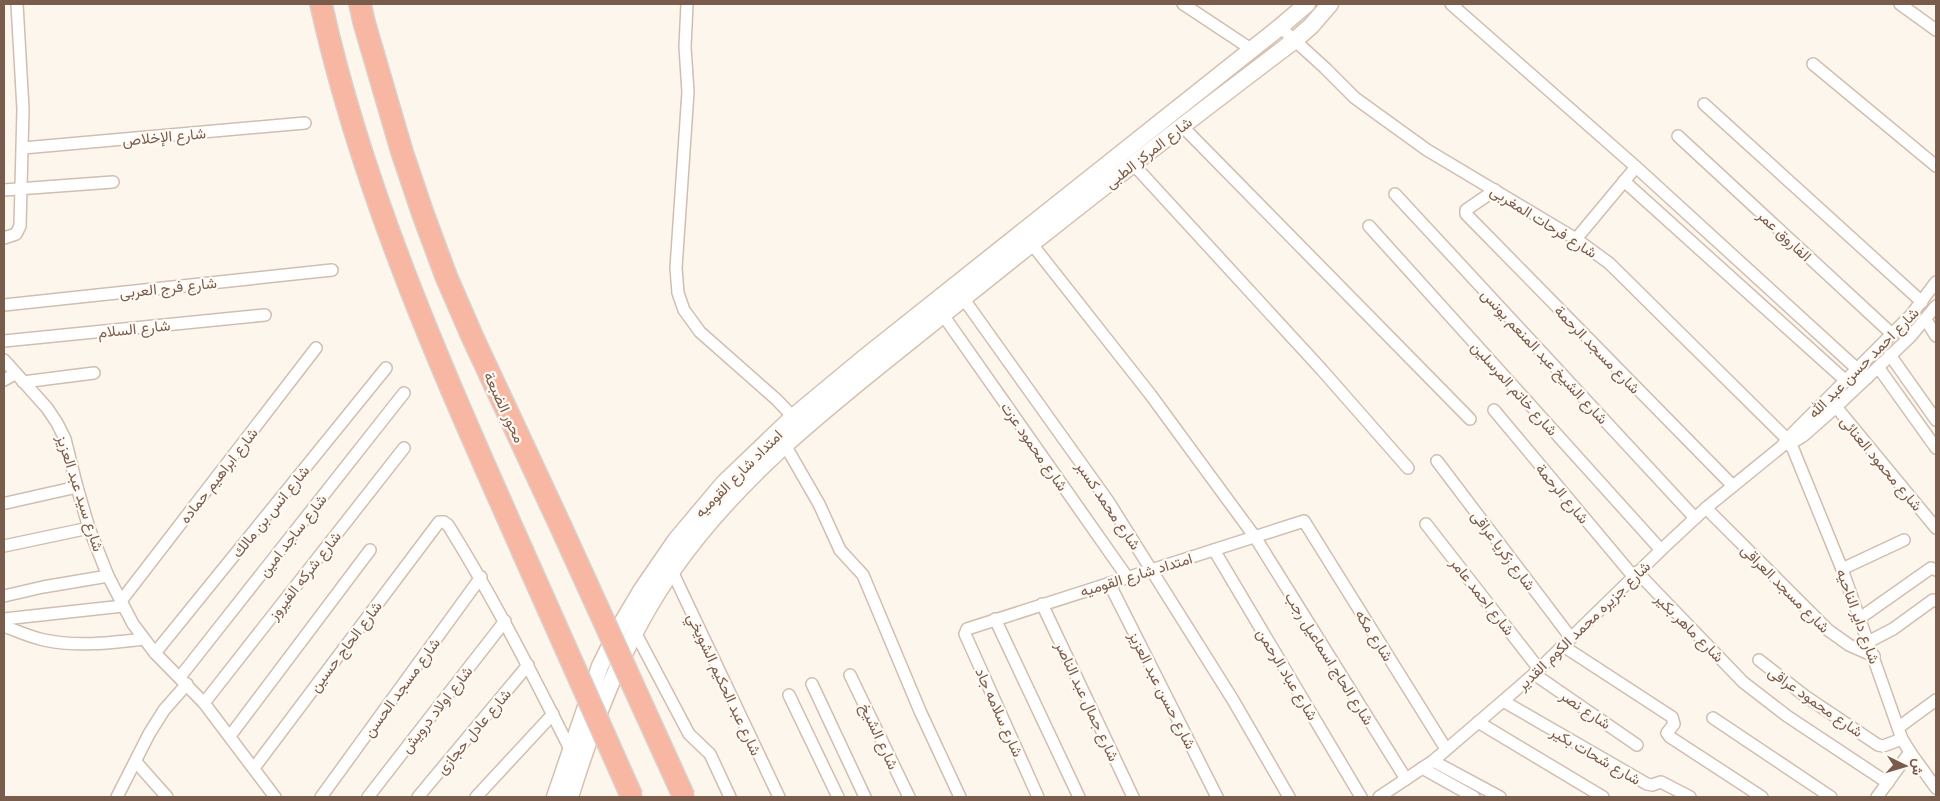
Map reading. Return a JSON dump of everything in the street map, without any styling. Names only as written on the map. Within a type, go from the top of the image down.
[{"type":"highway","points":[[321,4],[364,164],[436,353],[632,797]]},
{"type":"highway","name":"محور الضبعة","points":[[360,4],[402,152],[426,223],[472,336],[684,797]]},
{"type":"street","points":[[4,238],[12,237],[19,230],[22,187],[23,104],[17,4]]},
{"type":"street","points":[[687,4],[685,47],[688,92],[675,279],[678,292],[687,314],[700,332],[777,400],[793,417]]},
{"type":"street","points":[[1184,4],[1251,50]]},
{"type":"street","name":"شارع المركز الطبى","points":[[979,266],[1307,4]]},
{"type":"street","name":"شارع المركز الطبى","points":[[963,298],[1181,125],[1295,40],[1311,26],[1330,4]]},
{"type":"street","points":[[1451,4],[1636,167],[1867,378]]},
{"type":"street","points":[[1900,4],[1936,30]]},
{"type":"street","name":"شارع فرحات المغربى","points":[[1280,27],[1326,68],[1355,98],[1427,150],[1576,239],[1609,262],[1786,443]]},
{"type":"street","points":[[1813,64],[1936,166]]},
{"type":"street","points":[[1704,104],[1922,302]]},
{"type":"street","name":"شارع الإخلاص","points":[[22,148],[305,123]]},
{"type":"street","points":[[1181,125],[1470,419]]},
{"type":"street","name":"الفاروق عمر","points":[[1678,136],[1892,334]]},
{"type":"street","points":[[1133,164],[1322,370],[1408,468]]},
{"type":"street","points":[[1576,239],[1636,167]]},
{"type":"street","points":[[1624,181],[1846,381]]},
{"type":"street","points":[[4,190],[22,187],[112,182]]},
{"type":"street","name":"شارع مسجد الرحمة","points":[[1495,190],[1466,210],[1466,213],[1733,486]]},
{"type":"street","name":"شارع الشيخ عبد المنعم يونس","points":[[1395,194],[1695,518]]},
{"type":"street","name":"شارع خاتم المرسلين","points":[[1369,226],[1661,550]]},
{"type":"street","name":"شارع الحاج اسماعيل رجب","points":[[1031,243],[1150,394],[1254,537],[1406,779]]},
{"type":"street","name":"امتداد شارع القوميه","points":[[555,797],[600,666],[619,628],[641,591],[676,540],[707,501],[793,417],[979,266]]},
{"type":"street","name":"شارع فرج العربى","points":[[4,305],[332,270]]},
{"type":"street","name":"شارع احمد حسن عبد الله","points":[[1832,403],[1846,381],[1922,302],[1936,282]]},
{"type":"street","name":"امتداد شارع القوميه","points":[[570,797],[603,698],[635,632],[672,571],[725,503],[763,464],[785,445],[963,298]]},
{"type":"street","name":"شارع محمد كسبر","points":[[963,298],[1108,500],[1233,700],[1289,797]]},
{"type":"street","name":"شارع احمد حسن عبد الله","points":[[1786,443],[1832,403],[1867,378],[1926,320],[1936,306]]},
{"type":"street","name":"شارع السلام","points":[[4,342],[265,314]]},
{"type":"street","name":"شارع محمود عزت","points":[[942,315],[1127,577]]},
{"type":"street","points":[[1926,320],[1936,336]]},
{"type":"street","name":"شارع ابراهيم حماده","points":[[122,604],[316,348]]},
{"type":"street","points":[[1890,355],[1936,420]]},
{"type":"street","name":"شارع سيد عبد العزيز","points":[[4,360],[47,408],[65,439],[89,528],[108,576],[122,604],[155,653],[204,703],[230,736],[254,768],[269,794]]},
{"type":"street","points":[[1878,367],[1936,448]]},
{"type":"street","name":"شارع انس بن مالك","points":[[155,653],[386,368]]},
{"type":"street","points":[[4,380],[94,373]]},
{"type":"street","name":"شارع ساجد امين","points":[[117,797],[149,734],[183,681],[404,393]]},
{"type":"street","name":"شارع محمود العنائى","points":[[1832,403],[1936,528]]},
{"type":"street","name":"شارع الرحمة","points":[[1494,410],[1635,574]]},
{"type":"street","name":"شارع جزيره محمد الكوم القدير","points":[[1379,797],[1433,761],[1504,702],[1695,518],[1786,443]]},
{"type":"street","name":"شارع داير الناحيه","points":[[1786,443],[1842,569],[1902,739],[1936,788]]},
{"type":"street","points":[[785,445],[819,504],[840,550],[863,574],[920,711],[960,797]]},
{"type":"street","name":"شارع شركه الفيروز","points":[[204,703],[404,448]]},
{"type":"street","name":"شارع زكريا عراقى","points":[[1437,461],[1567,642],[1672,718],[1674,724],[1668,733],[1670,737],[1762,797]]},
{"type":"street","points":[[6,503],[77,487]]},
{"type":"street","name":"شارع مسجد العراقى","points":[[1706,508],[1828,630],[1849,645],[1874,656]]},
{"type":"street","name":"امتداد شارع القوميه","points":[[968,628],[1305,521]]},
{"type":"street","name":"شارع مكه","points":[[1305,521],[1446,749]]},
{"type":"street","name":"شارع الحاج حسين","points":[[254,768],[436,524],[444,522],[448,525],[481,577]]},
{"type":"street","name":"شارع احمد عامر","points":[[1426,524],[1536,672]]},
{"type":"street","points":[[4,546],[89,528]]},
{"type":"street","points":[[1842,569],[1904,540]]},
{"type":"street","points":[[230,736],[370,550]]},
{"type":"street","name":"شارع عباد الرحمن","points":[[1214,550],[1361,797]]},
{"type":"street","points":[[1860,618],[1931,568],[1936,570]]},
{"type":"street","name":"شارع عبد الحكيم الشويخي","points":[[672,571],[779,797]]},
{"type":"street","name":"شارع ماهر بكير","points":[[1635,574],[1743,682],[1787,716],[1888,783]]},
{"type":"street","points":[[4,596],[108,576]]},
{"type":"street","points":[[481,577],[580,767]]},
{"type":"street","name":"شارع مسجد الحسن","points":[[321,797],[481,577]]},
{"type":"street","name":"شارع حسن عبد العزيز","points":[[1109,583],[1217,797]]},
{"type":"street","points":[[1868,642],[1893,629],[1933,600],[1936,601]]},
{"type":"street","points":[[4,619],[122,604]]},
{"type":"street","name":"شارع جمال عبد الناصر","points":[[1042,604],[1133,797]]},
{"type":"street","points":[[995,620],[1079,797]]},
{"type":"street","name":"شارع اولاد درويش","points":[[368,797],[505,621]]},
{"type":"street","points":[[4,626],[43,640],[60,643],[88,644],[144,639]]},
{"type":"street","name":"شارع سلامه جاد","points":[[968,628],[966,634],[1038,797]]},
{"type":"street","points":[[635,632],[689,734],[710,754],[730,797]]},
{"type":"street","name":"شارع محمود عراقى","points":[[1758,660],[1805,696],[1878,745],[1883,746],[1902,739]]},
{"type":"street","name":"شارع عادل حجازى","points":[[418,797],[528,665]]},
{"type":"street","name":"شارع نصر","points":[[1536,672],[1637,745]]},
{"type":"street","name":"شارع الشيخ","points":[[850,674],[909,797]]},
{"type":"street","points":[[812,684],[865,797]]},
{"type":"street","points":[[789,695],[838,797]]},
{"type":"street","points":[[1899,727],[1936,700]]},
{"type":"street","name":"شارع شحات بكير","points":[[1504,702],[1647,784],[1652,785],[1661,782],[1690,797]]},
{"type":"street","points":[[476,797],[553,714]]},
{"type":"street","points":[[1713,718],[1831,797]]},
{"type":"street","points":[[1478,722],[1603,797]]},
{"type":"street","points":[[1877,797],[1910,752]]},
{"type":"street","points":[[1433,761],[1500,797]]},
{"type":"street","points":[[136,762],[167,797]]},
{"type":"street","points":[[1422,768],[1474,797]]}]
